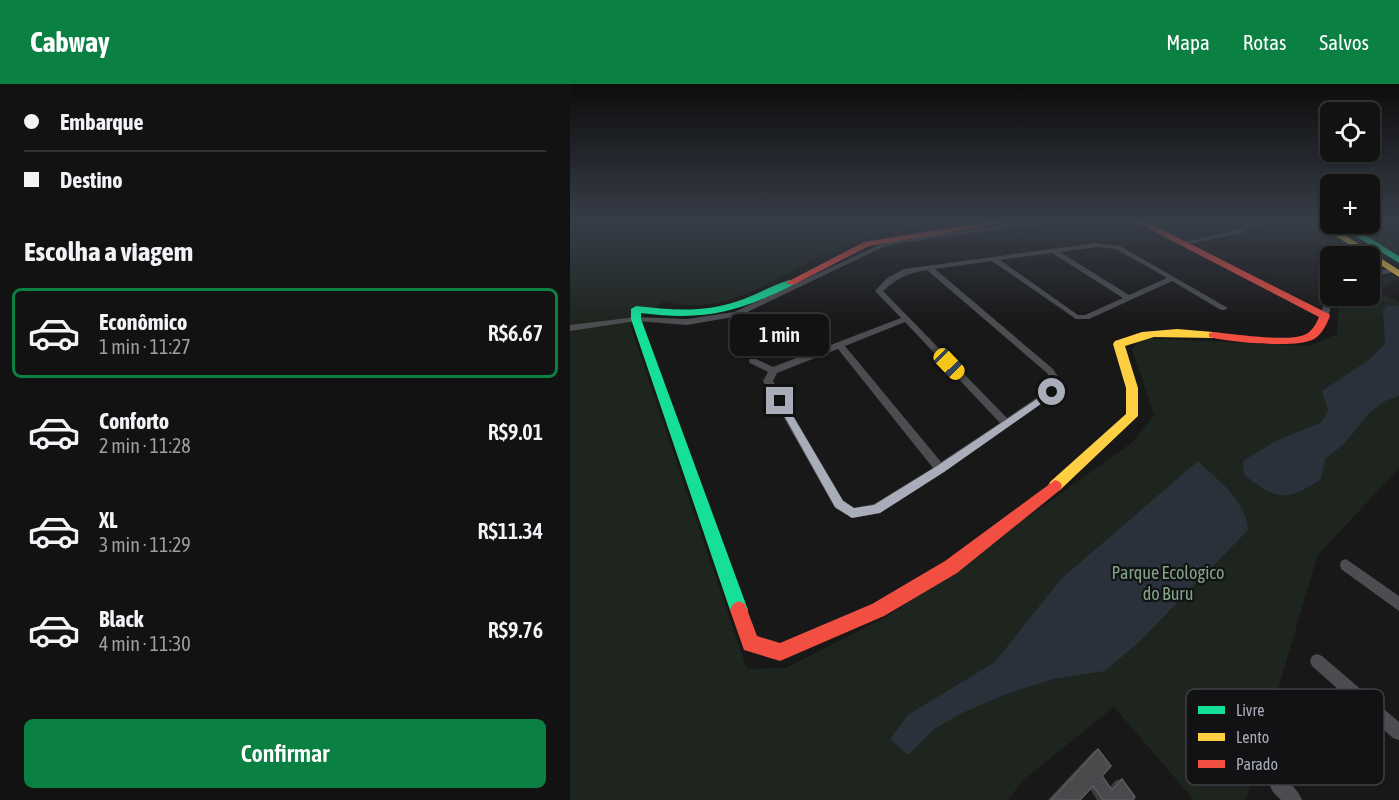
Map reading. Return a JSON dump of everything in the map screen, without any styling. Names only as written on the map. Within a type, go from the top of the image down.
[{"type":"street","points":[[845,254],[739,305],[691,314],[636,309],[636,319],[751,643],[780,652],[878,610],[951,567],[1061,481],[1132,416],[1132,388],[1119,344],[1137,334],[1161,332],[1283,340],[1308,338],[1320,327],[1327,306]]},
{"type":"street","points":[[570,328],[636,319],[687,322],[736,314],[864,254]]},
{"type":"street","points":[[1007,424],[879,291],[890,280],[908,271],[1023,254]]},
{"type":"street","points":[[1059,254],[1129,298]]},
{"type":"street","points":[[1131,254],[1224,308]]},
{"type":"street","points":[[1205,254],[1325,316]]},
{"type":"street","points":[[1377,254],[1397,268]]},
{"type":"street","points":[[993,259],[1076,317],[1086,317],[1173,278]]},
{"type":"street","points":[[906,319],[773,371],[768,381],[839,504],[852,513],[876,510],[940,469],[1052,392],[1056,381],[1050,371],[929,268]]},
{"type":"street","points":[[1380,272],[1397,268]]},
{"type":"street","points":[[839,345],[940,469]]},
{"type":"street","points":[[753,361],[773,371]]},
{"type":"street","points":[[1347,565],[1399,604]]},
{"type":"street","points":[[1317,661],[1349,689]]},
{"type":"street","points":[[1384,719],[1399,732]]},
{"type":"street","points":[[1279,786],[1293,800]]},
{"type":"green space","name":"Parque Ecologico do Buru","points":[[570,254],[825,254],[739,297],[715,303],[690,305],[664,301],[630,325],[747,669],[786,668],[888,616],[1133,442],[1154,415],[1132,349],[1141,338],[1310,346],[1337,334],[1338,306],[1380,306],[1380,293],[1399,301],[1399,468],[1317,556],[1278,689],[1186,689],[1186,785],[1250,785],[1246,800],[1194,800],[1114,707],[1022,781],[1008,800],[570,800]]},
{"type":"green space","name":"Parque Ecologico do Buru","points":[[1393,275],[1399,278],[1399,282],[1394,279],[1380,292],[1380,277]]},
{"type":"shaded area","points":[[1388,306],[1399,306],[1399,396],[1385,401],[1369,413],[1345,443],[1325,459],[1321,479],[1309,487],[1290,495],[1274,494],[1244,475],[1243,461],[1276,441],[1322,422],[1328,410],[1322,391],[1369,360],[1385,344],[1383,310]]},
{"type":"shaded area","points":[[1198,461],[1237,500],[1246,519],[1248,530],[1139,642],[1105,671],[1053,679],[1004,695],[960,714],[933,730],[908,755],[890,739],[908,715],[995,662],[1061,579]]},
{"type":"building","points":[[1098,749],[1111,766],[1102,776],[1112,790],[1122,779],[1135,797],[1133,800],[1103,800],[1093,786],[1080,800],[1051,800]]},
{"type":"traffic: fast","points":[[1390,254],[1399,260]]},
{"type":"traffic: fast","points":[[739,610],[636,319],[636,309],[678,314],[705,313],[742,303],[790,283]]},
{"type":"traffic: slow","points":[[1369,254],[1399,274]]},
{"type":"traffic: slow","points":[[1055,486],[1132,416],[1132,388],[1119,344],[1154,334],[1213,335]]},
{"type":"traffic: jam","points":[[790,283],[846,254]]},
{"type":"traffic: jam","points":[[1204,254],[1325,316],[1314,334],[1301,340],[1262,340],[1213,335]]},
{"type":"traffic: jam","points":[[739,610],[751,643],[780,652],[878,610],[951,567],[1055,486]]},
{"type":"route","points":[[780,401],[839,504],[852,513],[876,510],[1052,392]]}]
